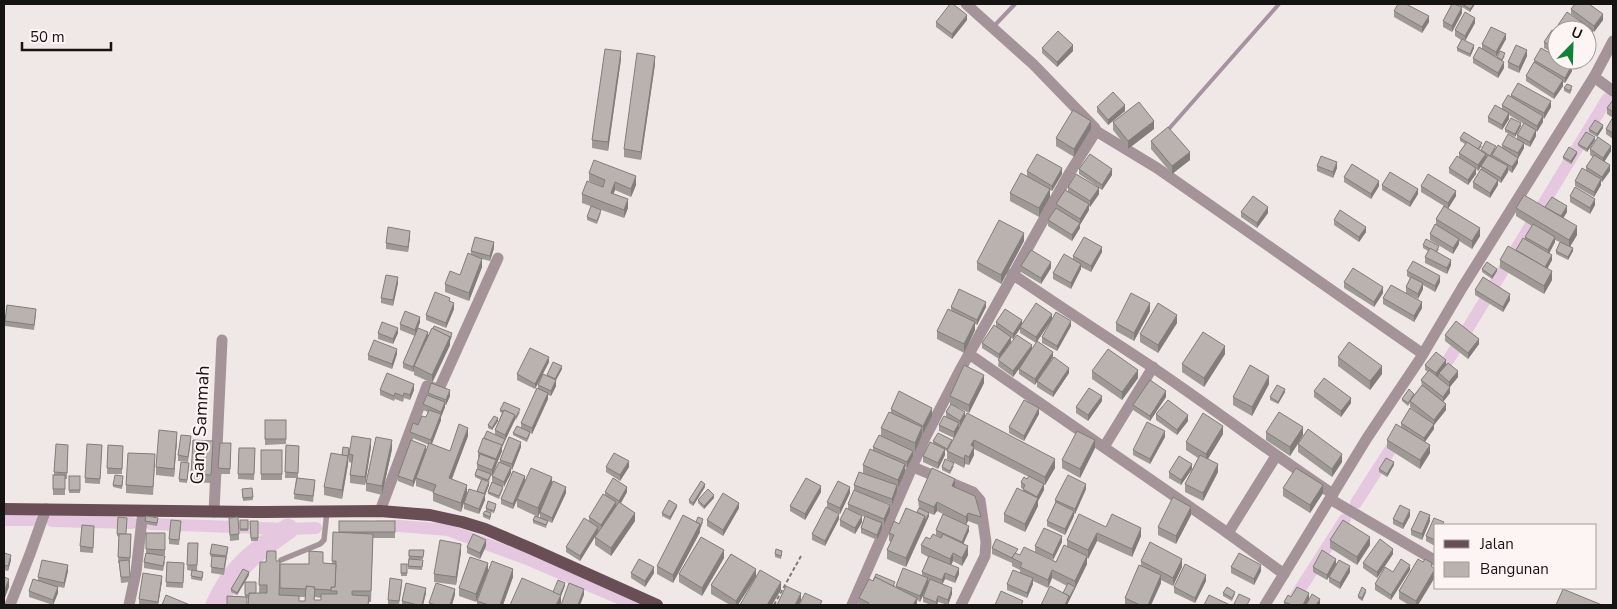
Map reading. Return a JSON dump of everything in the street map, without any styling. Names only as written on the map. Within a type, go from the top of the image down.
[{"type":"main road","points":[[4,509],[214,512],[380,511],[430,515],[485,529],[532,548],[657,605]]},
{"type":"street","points":[[966,4],[1033,64],[1096,131],[1157,168],[1423,354]]},
{"type":"street","points":[[1265,605],[1367,438],[1423,354],[1594,77],[1613,41]]},
{"type":"street","points":[[1594,77],[1613,91]]},
{"type":"street","points":[[852,605],[924,440],[1012,274],[1069,174],[1096,131]]},
{"type":"street","points":[[380,511],[427,386],[439,388],[498,258]]},
{"type":"street","points":[[1012,274],[1153,368],[1331,496],[1434,560]]},
{"type":"street","name":"Gang Sammah","points":[[214,512],[222,340]]},
{"type":"street","points":[[969,354],[1228,533],[1284,574]]},
{"type":"street","points":[[1104,447],[1153,368]]},
{"type":"street","points":[[1228,533],[1276,456]]},
{"type":"street","points":[[913,467],[973,492],[980,500],[986,542],[985,556],[961,605]]},
{"type":"street","points":[[10,605],[46,509]]},
{"type":"street","points":[[128,605],[136,572],[143,511]]},
{"type":"lane","points":[[282,560],[320,544],[324,540],[327,511]]},
{"type":"path","points":[[774,605],[801,556]]},
{"type":"building","points":[[950,4],[953,4],[967,15],[952,34],[936,22]]},
{"type":"building","points":[[1398,4],[1406,4],[1429,16],[1422,27],[1394,11]]},
{"type":"building","points":[[1452,4],[1462,7],[1452,26],[1443,21]]},
{"type":"building","points":[[1462,4],[1474,4],[1470,9]]},
{"type":"building","points":[[1575,4],[1589,4],[1603,14],[1597,22],[1597,20],[1586,20],[1571,9]]},
{"type":"building","points":[[1465,12],[1475,18],[1465,36],[1455,30]]},
{"type":"building","points":[[1567,12],[1579,20],[1561,20]]},
{"type":"building","points":[[1491,27],[1506,34],[1496,52],[1482,44]]},
{"type":"building","points":[[1058,31],[1073,45],[1057,62],[1042,48]]},
{"type":"building","points":[[1462,39],[1474,45],[1470,54],[1457,48]]},
{"type":"building","points":[[1516,45],[1527,50],[1519,67],[1508,62]]},
{"type":"building","points":[[1479,47],[1504,62],[1498,73],[1473,58]]},
{"type":"building","points":[[1541,48],[1547,51],[1547,68],[1534,60]]},
{"type":"building","points":[[605,49],[621,51],[608,142],[592,140]]},
{"type":"building","points":[[1500,51],[1505,53],[1502,60],[1497,57]]},
{"type":"building","points":[[637,53],[655,56],[641,152],[624,149]]},
{"type":"building","points":[[1534,62],[1563,80],[1554,94],[1526,76]]},
{"type":"building","points":[[1551,70],[1569,70],[1565,78]]},
{"type":"building","points":[[1518,83],[1551,101],[1544,113],[1511,95]]},
{"type":"building","points":[[1567,84],[1572,86],[1570,91],[1564,88]]},
{"type":"building","points":[[1113,92],[1125,105],[1108,120],[1097,107]]},
{"type":"building","points":[[1508,95],[1543,116],[1537,126],[1502,105]]},
{"type":"building","points":[[1613,100],[1613,112],[1607,108]]},
{"type":"building","points":[[1139,102],[1154,121],[1128,141],[1113,122]]},
{"type":"building","points":[[1495,105],[1509,113],[1502,125],[1488,117]]},
{"type":"building","points":[[1073,110],[1091,121],[1074,149],[1056,138]]},
{"type":"building","points":[[1613,117],[1613,133],[1606,129]]},
{"type":"building","points":[[1511,118],[1521,123],[1515,134],[1505,129]]},
{"type":"building","points":[[1595,120],[1603,125],[1597,134],[1589,129]]},
{"type":"building","points":[[1524,123],[1536,130],[1530,142],[1517,135]]},
{"type":"building","points":[[1168,127],[1190,152],[1172,166],[1151,141]]},
{"type":"building","points":[[1464,132],[1482,143],[1478,149],[1460,138]]},
{"type":"building","points":[[1586,132],[1595,137],[1587,149],[1578,144]]},
{"type":"building","points":[[1508,134],[1524,143],[1518,153],[1502,145]]},
{"type":"building","points":[[1598,137],[1611,146],[1603,158],[1590,149]]},
{"type":"building","points":[[1486,141],[1496,146],[1490,156],[1481,150]]},
{"type":"building","points":[[1467,142],[1486,154],[1478,165],[1459,153]]},
{"type":"building","points":[[1498,145],[1518,158],[1512,167],[1492,155]]},
{"type":"building","points":[[1569,147],[1577,152],[1571,161],[1563,157]]},
{"type":"building","points":[[1037,154],[1062,168],[1052,186],[1027,171]]},
{"type":"building","points":[[1090,154],[1112,169],[1102,185],[1079,169]]},
{"type":"building","points":[[1488,155],[1508,166],[1501,178],[1481,166]]},
{"type":"building","points":[[1594,155],[1610,165],[1602,177],[1586,167]]},
{"type":"building","points":[[1321,156],[1337,162],[1333,172],[1317,166]]},
{"type":"building","points":[[1457,156],[1476,168],[1468,180],[1449,168]]},
{"type":"building","points":[[594,160],[636,176],[631,189],[615,182],[611,193],[628,199],[624,210],[582,194],[587,181],[603,187],[605,180],[589,173]]},
{"type":"building","points":[[1352,164],[1379,181],[1371,194],[1344,177]]},
{"type":"building","points":[[1582,168],[1601,179],[1594,192],[1575,181]]},
{"type":"building","points":[[1481,169],[1498,180],[1490,193],[1473,182]]},
{"type":"building","points":[[1390,172],[1418,189],[1410,202],[1382,185]]},
{"type":"building","points":[[1021,173],[1050,189],[1039,208],[1010,193]]},
{"type":"building","points":[[1076,174],[1099,188],[1090,201],[1068,187]]},
{"type":"building","points":[[1428,174],[1456,191],[1448,203],[1421,186]]},
{"type":"building","points":[[1575,187],[1595,199],[1590,208],[1570,196]]},
{"type":"building","points":[[1065,190],[1089,204],[1080,219],[1056,204]]},
{"type":"building","points":[[1524,195],[1577,226],[1569,240],[1516,208]]},
{"type":"building","points":[[1253,196],[1268,207],[1257,223],[1241,212]]},
{"type":"building","points":[[1552,197],[1567,206],[1561,216],[1545,207]]},
{"type":"building","points":[[591,206],[601,210],[597,221],[587,217]]},
{"type":"building","points":[[1444,206],[1480,228],[1472,241],[1436,219]]},
{"type":"building","points":[[1056,208],[1080,223],[1072,235],[1048,220]]},
{"type":"building","points":[[1340,210],[1366,227],[1359,237],[1334,220]]},
{"type":"building","points":[[999,220],[1024,233],[1001,275],[977,262]]},
{"type":"building","points":[[1435,224],[1459,239],[1453,248],[1430,234]]},
{"type":"building","points":[[1533,224],[1555,237],[1548,250],[1525,237]]},
{"type":"building","points":[[388,227],[410,231],[408,247],[386,243]]},
{"type":"building","points":[[475,237],[494,242],[490,256],[471,251]]},
{"type":"building","points":[[1084,237],[1102,247],[1091,266],[1073,256]]},
{"type":"building","points":[[1523,238],[1552,255],[1545,267],[1516,250]]},
{"type":"building","points":[[1426,239],[1439,246],[1436,252],[1423,245]]},
{"type":"building","points":[[1560,242],[1573,248],[1568,257],[1556,251]]},
{"type":"building","points":[[1508,246],[1552,271],[1544,286],[1500,260]]},
{"type":"building","points":[[1430,248],[1451,260],[1447,268],[1425,257]]},
{"type":"building","points":[[1031,250],[1051,262],[1041,278],[1021,266]]},
{"type":"building","points":[[468,253],[482,259],[469,293],[445,284],[450,271],[460,275]]},
{"type":"building","points":[[1064,254],[1081,264],[1071,283],[1053,273]]},
{"type":"building","points":[[1413,261],[1440,276],[1435,286],[1407,271]]},
{"type":"building","points":[[1487,262],[1497,269],[1492,276],[1482,269]]},
{"type":"building","points":[[1353,268],[1383,287],[1374,302],[1344,282]]},
{"type":"building","points":[[386,275],[398,277],[393,300],[381,298]]},
{"type":"building","points":[[1411,277],[1423,283],[1418,294],[1406,287]]},
{"type":"building","points":[[1483,277],[1510,294],[1503,307],[1475,290]]},
{"type":"building","points":[[1391,285],[1422,302],[1414,316],[1383,298]]},
{"type":"building","points":[[959,289],[986,302],[977,320],[951,307]]},
{"type":"building","points":[[435,292],[450,298],[449,301],[454,303],[446,323],[426,315]]},
{"type":"building","points":[[1131,293],[1150,303],[1134,333],[1116,323]]},
{"type":"building","points":[[1036,303],[1052,314],[1036,337],[1020,327]]},
{"type":"building","points":[[1158,303],[1177,315],[1158,345],[1140,334]]},
{"type":"building","points":[[7,305],[36,309],[34,325],[5,321]]},
{"type":"building","points":[[948,309],[975,322],[964,344],[937,331]]},
{"type":"building","points":[[1005,309],[1022,320],[1013,334],[996,322]]},
{"type":"building","points":[[405,311],[420,317],[415,330],[400,324]]},
{"type":"building","points":[[1056,312],[1071,321],[1057,346],[1042,337]]},
{"type":"building","points":[[1456,321],[1479,339],[1468,353],[1445,335]]},
{"type":"building","points":[[382,322],[398,328],[393,339],[378,333]]},
{"type":"building","points":[[994,325],[1011,337],[999,354],[982,343]]},
{"type":"building","points":[[434,326],[452,333],[450,339],[450,337],[433,329]]},
{"type":"building","points":[[418,328],[428,332],[413,367],[403,363]]},
{"type":"building","points":[[432,328],[450,337],[432,375],[414,366]]},
{"type":"building","points":[[1203,332],[1225,346],[1204,378],[1182,364]]},
{"type":"building","points":[[1017,335],[1032,345],[1013,371],[998,360]]},
{"type":"building","points":[[374,340],[397,349],[392,364],[368,355]]},
{"type":"building","points":[[1037,341],[1053,352],[1035,379],[1019,369]]},
{"type":"building","points":[[1349,342],[1382,366],[1370,381],[1338,357]]},
{"type":"building","points":[[530,348],[549,357],[535,384],[517,374]]},
{"type":"building","points":[[1108,349],[1138,370],[1122,392],[1092,371]]},
{"type":"building","points":[[1436,352],[1446,360],[1436,373],[1425,365]]},
{"type":"building","points":[[1054,357],[1069,368],[1053,392],[1037,381]]},
{"type":"building","points":[[553,362],[562,366],[555,379],[547,375]]},
{"type":"building","points":[[1448,363],[1458,371],[1449,382],[1439,373]]},
{"type":"building","points":[[964,365],[984,375],[969,405],[950,396]]},
{"type":"building","points":[[1250,365],[1269,376],[1252,407],[1233,397]]},
{"type":"building","points":[[1429,370],[1450,387],[1443,397],[1421,380]]},
{"type":"building","points":[[387,373],[414,384],[410,395],[404,393],[403,396],[395,393],[394,396],[380,390]]},
{"type":"building","points":[[543,374],[556,380],[551,391],[538,385]]},
{"type":"building","points":[[1324,378],[1351,398],[1341,411],[1314,391]]},
{"type":"building","points":[[1150,380],[1166,391],[1150,416],[1133,405]]},
{"type":"building","points":[[431,383],[450,390],[446,400],[428,393]]},
{"type":"building","points":[[1277,385],[1285,389],[1278,402],[1270,397]]},
{"type":"building","points":[[1422,385],[1446,404],[1434,420],[1410,401]]},
{"type":"building","points":[[537,388],[548,393],[532,428],[521,423]]},
{"type":"building","points":[[1089,388],[1102,396],[1088,415],[1076,407]]},
{"type":"building","points":[[1409,389],[1414,394],[1408,403],[1402,399]]},
{"type":"building","points":[[899,391],[932,408],[923,426],[891,409]]},
{"type":"building","points":[[427,395],[445,402],[441,412],[423,404]]},
{"type":"building","points":[[1024,400],[1039,408],[1024,436],[1009,427]]},
{"type":"building","points":[[1168,400],[1188,415],[1177,430],[1156,414]]},
{"type":"building","points":[[504,402],[520,409],[516,417],[504,410],[500,410]]},
{"type":"building","points":[[951,404],[965,412],[960,421],[946,412]]},
{"type":"building","points":[[1410,408],[1434,424],[1424,438],[1401,423]]},
{"type":"building","points":[[429,410],[441,414],[431,440],[410,432],[413,423],[418,425],[422,416],[426,417]]},
{"type":"building","points":[[504,410],[515,415],[505,435],[495,430]]},
{"type":"building","points":[[889,412],[922,427],[915,443],[881,428]]},
{"type":"building","points":[[1279,412],[1303,427],[1290,447],[1266,432]]},
{"type":"building","points":[[967,413],[1055,459],[1045,477],[974,440],[971,445],[974,447],[969,457],[965,455],[964,459],[947,451]]},
{"type":"building","points":[[1203,413],[1223,426],[1206,454],[1186,442]]},
{"type":"building","points":[[494,416],[498,418],[492,428],[488,425]]},
{"type":"building","points":[[944,416],[959,423],[954,432],[939,425]]},
{"type":"building","points":[[265,420],[286,420],[286,439],[265,439]]},
{"type":"building","points":[[1147,422],[1165,431],[1150,459],[1133,450]]},
{"type":"building","points":[[459,424],[468,428],[449,478],[467,485],[461,503],[433,493],[436,485],[416,478],[429,443],[450,451]]},
{"type":"building","points":[[1396,424],[1430,445],[1420,460],[1387,440]]},
{"type":"building","points":[[517,426],[530,432],[527,439],[513,433]]},
{"type":"building","points":[[1308,429],[1342,454],[1332,469],[1298,444]]},
{"type":"building","points":[[159,430],[177,432],[174,469],[156,467]]},
{"type":"building","points":[[487,431],[505,439],[502,446],[484,438]]},
{"type":"building","points":[[1077,431],[1095,440],[1080,469],[1062,460]]},
{"type":"building","points":[[938,433],[952,440],[947,449],[933,441]]},
{"type":"building","points":[[181,435],[191,436],[188,457],[178,455]]},
{"type":"building","points":[[879,435],[913,451],[907,462],[873,447]]},
{"type":"building","points":[[352,436],[371,439],[365,477],[350,475],[353,455],[349,454]]},
{"type":"building","points":[[376,437],[392,440],[382,486],[366,483]]},
{"type":"building","points":[[509,437],[521,442],[512,464],[500,460]]},
{"type":"building","points":[[483,438],[502,445],[496,459],[478,452]]},
{"type":"building","points":[[193,440],[213,441],[211,475],[191,474]]},
{"type":"building","points":[[411,440],[426,446],[413,481],[398,476]]},
{"type":"building","points":[[930,442],[945,449],[938,463],[923,456]]},
{"type":"building","points":[[220,443],[231,443],[230,469],[218,468]]},
{"type":"building","points":[[56,444],[68,445],[67,473],[54,472]]},
{"type":"building","points":[[87,444],[102,445],[100,479],[85,478]]},
{"type":"building","points":[[108,445],[123,446],[122,469],[107,468]]},
{"type":"building","points":[[286,445],[299,446],[298,473],[285,472]]},
{"type":"building","points":[[343,447],[349,448],[348,456],[342,455]]},
{"type":"building","points":[[239,448],[255,448],[254,474],[238,474]]},
{"type":"building","points":[[870,449],[905,464],[898,480],[863,465]]},
{"type":"building","points":[[261,450],[282,450],[282,474],[261,474]]},
{"type":"building","points":[[128,453],[155,454],[153,487],[126,485]]},
{"type":"building","points":[[331,453],[348,456],[342,490],[324,487]]},
{"type":"building","points":[[614,453],[629,461],[620,475],[606,467]]},
{"type":"building","points":[[480,454],[496,460],[492,470],[477,464]]},
{"type":"building","points":[[1200,455],[1218,464],[1203,493],[1185,484]]},
{"type":"building","points":[[1179,456],[1192,464],[1181,480],[1169,472]]},
{"type":"building","points":[[1386,458],[1394,462],[1387,474],[1379,469]]},
{"type":"building","points":[[945,459],[954,463],[950,471],[942,467]]},
{"type":"building","points":[[181,462],[189,463],[187,480],[179,479]]},
{"type":"building","points":[[499,462],[511,467],[504,482],[492,476]]},
{"type":"building","points":[[531,468],[552,477],[538,508],[517,499]]},
{"type":"building","points":[[932,468],[955,479],[952,486],[975,496],[981,517],[968,513],[966,517],[937,502],[934,507],[918,500]]},
{"type":"building","points":[[1296,468],[1323,485],[1310,505],[1283,488]]},
{"type":"building","points":[[477,469],[491,474],[488,480],[475,475]]},
{"type":"building","points":[[513,471],[525,476],[513,504],[501,499]]},
{"type":"building","points":[[859,472],[897,485],[892,499],[854,485]]},
{"type":"building","points":[[53,475],[65,475],[65,489],[53,489]]},
{"type":"building","points":[[115,475],[123,476],[122,486],[113,485]]},
{"type":"building","points":[[1068,475],[1086,484],[1075,509],[1055,500]]},
{"type":"building","points":[[69,476],[80,476],[80,490],[69,490]]},
{"type":"building","points":[[1029,476],[1044,484],[1037,497],[1023,489],[1025,485],[1021,482],[1024,477],[1027,479]]},
{"type":"building","points":[[297,478],[315,480],[313,496],[294,494]]},
{"type":"building","points":[[613,478],[627,487],[619,501],[605,492]]},
{"type":"building","points":[[806,478],[821,486],[805,514],[790,506]]},
{"type":"building","points":[[482,479],[489,482],[484,494],[477,491]]},
{"type":"building","points":[[553,481],[566,487],[552,518],[540,512]]},
{"type":"building","points":[[701,481],[705,484],[693,503],[689,500]]},
{"type":"building","points":[[838,481],[850,487],[840,508],[827,502]]},
{"type":"building","points":[[492,482],[503,487],[499,496],[488,492]]},
{"type":"building","points":[[252,488],[253,497],[243,498],[242,489]]},
{"type":"building","points":[[1017,488],[1038,498],[1025,524],[1004,514]]},
{"type":"building","points":[[469,489],[485,494],[479,509],[464,503]]},
{"type":"building","points":[[708,489],[714,495],[704,506],[698,500]]},
{"type":"building","points":[[854,490],[890,505],[884,519],[848,504]]},
{"type":"building","points":[[723,493],[739,503],[723,530],[707,520]]},
{"type":"building","points":[[603,494],[616,502],[601,525],[589,517]]},
{"type":"building","points":[[1173,497],[1191,507],[1176,536],[1158,527]]},
{"type":"building","points":[[669,500],[677,505],[670,517],[662,513]]},
{"type":"building","points":[[488,501],[496,504],[494,511],[486,508]]},
{"type":"building","points":[[619,502],[635,513],[611,548],[595,537]]},
{"type":"building","points":[[1056,502],[1074,511],[1065,529],[1047,521]]},
{"type":"building","points":[[1400,505],[1410,510],[1403,524],[1393,519]]},
{"type":"building","points":[[826,507],[839,514],[825,541],[812,534]]},
{"type":"building","points":[[846,508],[862,516],[855,528],[840,520]]},
{"type":"building","points":[[906,508],[925,516],[906,558],[887,550],[894,535],[889,533],[894,521],[899,524]]},
{"type":"building","points":[[919,508],[929,513],[925,521],[925,516],[917,512]]},
{"type":"building","points":[[485,511],[491,513],[490,517],[483,514]]},
{"type":"building","points":[[1420,511],[1430,515],[1422,534],[1411,530]]},
{"type":"building","points":[[943,514],[969,526],[962,542],[936,530]]},
{"type":"building","points":[[1079,514],[1106,527],[1112,514],[1141,528],[1132,549],[1097,533],[1088,550],[1067,540]]},
{"type":"building","points":[[683,515],[700,524],[673,575],[657,566]]},
{"type":"building","points":[[146,516],[158,518],[157,523],[145,521]]},
{"type":"building","points":[[535,516],[548,521],[546,525],[533,520]]},
{"type":"building","points":[[865,516],[882,523],[877,535],[861,528]]},
{"type":"building","points":[[118,517],[127,518],[126,534],[117,534]]},
{"type":"building","points":[[238,517],[239,534],[230,535],[229,518]]},
{"type":"building","points":[[698,517],[703,519],[700,527],[700,524],[696,522]]},
{"type":"building","points":[[584,518],[598,527],[580,556],[566,547]]},
{"type":"building","points":[[1434,518],[1444,522],[1443,524],[1434,524],[1434,540],[1426,536]]},
{"type":"building","points":[[171,520],[181,521],[179,540],[169,539]]},
{"type":"building","points":[[240,520],[248,520],[248,529],[240,529]]},
{"type":"building","points":[[1343,520],[1370,537],[1357,557],[1330,540]]},
{"type":"building","points":[[250,521],[258,521],[258,538],[251,538]]},
{"type":"building","points":[[339,521],[395,521],[395,532],[339,532]]},
{"type":"building","points":[[82,525],[94,526],[93,548],[80,546]]},
{"type":"building","points":[[1044,528],[1062,536],[1053,555],[1035,546]]},
{"type":"building","points":[[333,532],[373,534],[371,591],[352,591],[352,595],[369,596],[368,605],[248,605],[249,593],[267,593],[267,585],[259,585],[260,562],[266,562],[267,551],[276,551],[276,561],[280,561],[279,595],[299,596],[299,601],[305,601],[306,586],[315,587],[314,600],[321,600],[321,594],[337,594],[337,591],[331,591],[331,587],[335,587],[336,561],[332,561]]},
{"type":"building","points":[[146,533],[165,533],[165,550],[146,549]]},
{"type":"building","points":[[119,534],[131,534],[130,558],[118,557]]},
{"type":"building","points":[[473,534],[486,540],[480,553],[467,547]]},
{"type":"building","points":[[933,534],[941,538],[943,534],[968,546],[962,558],[953,553],[950,559],[921,545],[926,537],[930,539]]},
{"type":"building","points":[[701,537],[724,550],[702,588],[679,574]]},
{"type":"building","points":[[996,539],[1018,549],[1012,558],[992,548]]},
{"type":"building","points":[[1380,539],[1393,549],[1377,572],[1363,563]]},
{"type":"building","points":[[440,540],[461,544],[456,577],[434,574]]},
{"type":"building","points":[[1150,542],[1182,559],[1173,578],[1141,561]]},
{"type":"building","points":[[188,543],[198,543],[197,565],[187,565]]},
{"type":"building","points":[[212,544],[228,547],[226,556],[210,554]]},
{"type":"building","points":[[1064,545],[1087,556],[1075,581],[1052,570],[1048,580],[1020,567],[1022,563],[1012,558],[1015,553],[1020,555],[1024,547],[1056,562]]},
{"type":"building","points":[[776,549],[782,551],[781,556],[775,554]]},
{"type":"building","points":[[409,550],[424,550],[423,557],[409,556]]},
{"type":"building","points":[[1322,550],[1336,559],[1327,575],[1313,567]]},
{"type":"building","points":[[309,551],[323,552],[323,563],[336,564],[335,587],[331,587],[331,590],[314,589],[315,587],[306,586],[306,589],[280,588],[280,564],[309,564]]},
{"type":"building","points":[[4,553],[11,555],[8,566],[4,565]]},
{"type":"building","points":[[146,553],[165,556],[163,566],[144,562]]},
{"type":"building","points":[[1239,553],[1261,565],[1254,579],[1231,567]]},
{"type":"building","points":[[731,554],[756,569],[736,601],[711,585]]},
{"type":"building","points":[[212,556],[226,557],[224,569],[211,567]]},
{"type":"building","points":[[929,556],[959,568],[955,577],[945,573],[942,580],[922,572]]},
{"type":"building","points":[[470,557],[488,563],[476,594],[459,588]]},
{"type":"building","points":[[409,559],[423,560],[422,567],[408,566]]},
{"type":"building","points":[[639,559],[654,567],[645,581],[631,573]]},
{"type":"building","points":[[1401,559],[1410,565],[1391,595],[1375,584],[1385,567],[1393,572]]},
{"type":"building","points":[[1418,559],[1423,562],[1425,559],[1432,563],[1431,566],[1434,571],[1416,601],[1399,591]]},
{"type":"building","points":[[42,560],[68,565],[64,583],[38,577]]},
{"type":"building","points":[[129,560],[130,577],[121,577],[119,561]]},
{"type":"building","points":[[1339,560],[1350,566],[1340,583],[1329,577]]},
{"type":"building","points":[[492,561],[513,569],[500,605],[489,605],[477,601]]},
{"type":"building","points":[[167,562],[184,563],[183,583],[166,582]]},
{"type":"building","points":[[401,564],[407,564],[407,573],[401,573]]},
{"type":"building","points":[[1185,564],[1206,575],[1195,598],[1174,587]]},
{"type":"building","points":[[1139,565],[1161,575],[1148,605],[1140,605],[1125,598]]},
{"type":"building","points":[[903,568],[928,578],[920,596],[896,586]]},
{"type":"building","points":[[243,569],[249,572],[237,593],[231,589]]},
{"type":"building","points":[[192,570],[203,572],[202,578],[191,576]]},
{"type":"building","points":[[760,570],[781,582],[767,605],[740,605]]},
{"type":"building","points":[[1013,570],[1033,578],[1027,593],[1007,584]]},
{"type":"building","points":[[143,573],[162,576],[158,602],[139,599]]},
{"type":"building","points":[[876,574],[895,582],[893,586],[875,577],[873,581]]},
{"type":"building","points":[[4,577],[9,579],[4,592]]},
{"type":"building","points":[[875,577],[917,598],[913,605],[868,605],[869,603],[859,598],[869,579],[873,581]]},
{"type":"building","points":[[390,578],[402,580],[399,601],[388,600]]},
{"type":"building","points":[[522,578],[561,595],[556,605],[510,605]]},
{"type":"building","points":[[33,579],[58,587],[53,600],[29,591]]},
{"type":"building","points":[[930,579],[952,588],[948,600],[938,596],[936,602],[923,597]]},
{"type":"building","points":[[558,580],[565,583],[560,595],[553,592]]},
{"type":"building","points":[[245,582],[256,582],[256,593],[245,595]]},
{"type":"building","points":[[406,583],[426,588],[422,605],[402,601]]},
{"type":"building","points":[[436,583],[455,589],[450,605],[429,603]]},
{"type":"building","points":[[569,583],[584,589],[578,605],[561,605]]},
{"type":"building","points":[[1068,583],[1075,587],[1069,598],[1069,596],[1063,593]]},
{"type":"building","points":[[786,586],[801,593],[795,605],[777,605]]},
{"type":"building","points":[[1050,586],[1069,596],[1065,605],[1041,605]]},
{"type":"building","points":[[1227,587],[1235,592],[1232,598],[1223,593]]},
{"type":"building","points":[[1297,587],[1309,593],[1303,605],[1292,605],[1284,602],[1288,595],[1291,597]]},
{"type":"building","points":[[1362,587],[1366,590],[1362,598],[1358,596]]},
{"type":"building","points":[[1563,589],[1602,605],[1556,605]]},
{"type":"building","points":[[1001,591],[1023,601],[1021,605],[995,605]]},
{"type":"building","points":[[805,593],[822,601],[820,605],[799,605]]},
{"type":"building","points":[[1239,594],[1250,599],[1247,605],[1234,604]]},
{"type":"building","points":[[1312,594],[1320,599],[1316,605],[1306,605]]},
{"type":"building","points":[[166,595],[190,605],[162,605]]},
{"type":"building","points":[[1209,595],[1230,605],[1204,605]]},
{"type":"building","points":[[227,596],[247,597],[247,605],[227,605]]},
{"type":"waterway","points":[[995,25],[1015,4]]},
{"type":"waterway","points":[[1167,131],[1279,4]]},
{"type":"waterway","points":[[1428,392],[1607,99]]},
{"type":"waterway","points":[[1356,503],[1399,436]]},
{"type":"waterway","points":[[1290,605],[1345,519]]},
{"type":"waterway","points":[[4,520],[32,520]]},
{"type":"waterway","points":[[52,521],[132,523]]},
{"type":"waterway","points":[[151,524],[288,529],[316,528]]},
{"type":"waterway","points":[[378,526],[448,530],[527,559],[635,605]]},
{"type":"waterway","points":[[216,605],[222,592],[237,570],[255,553],[288,529]]}]
